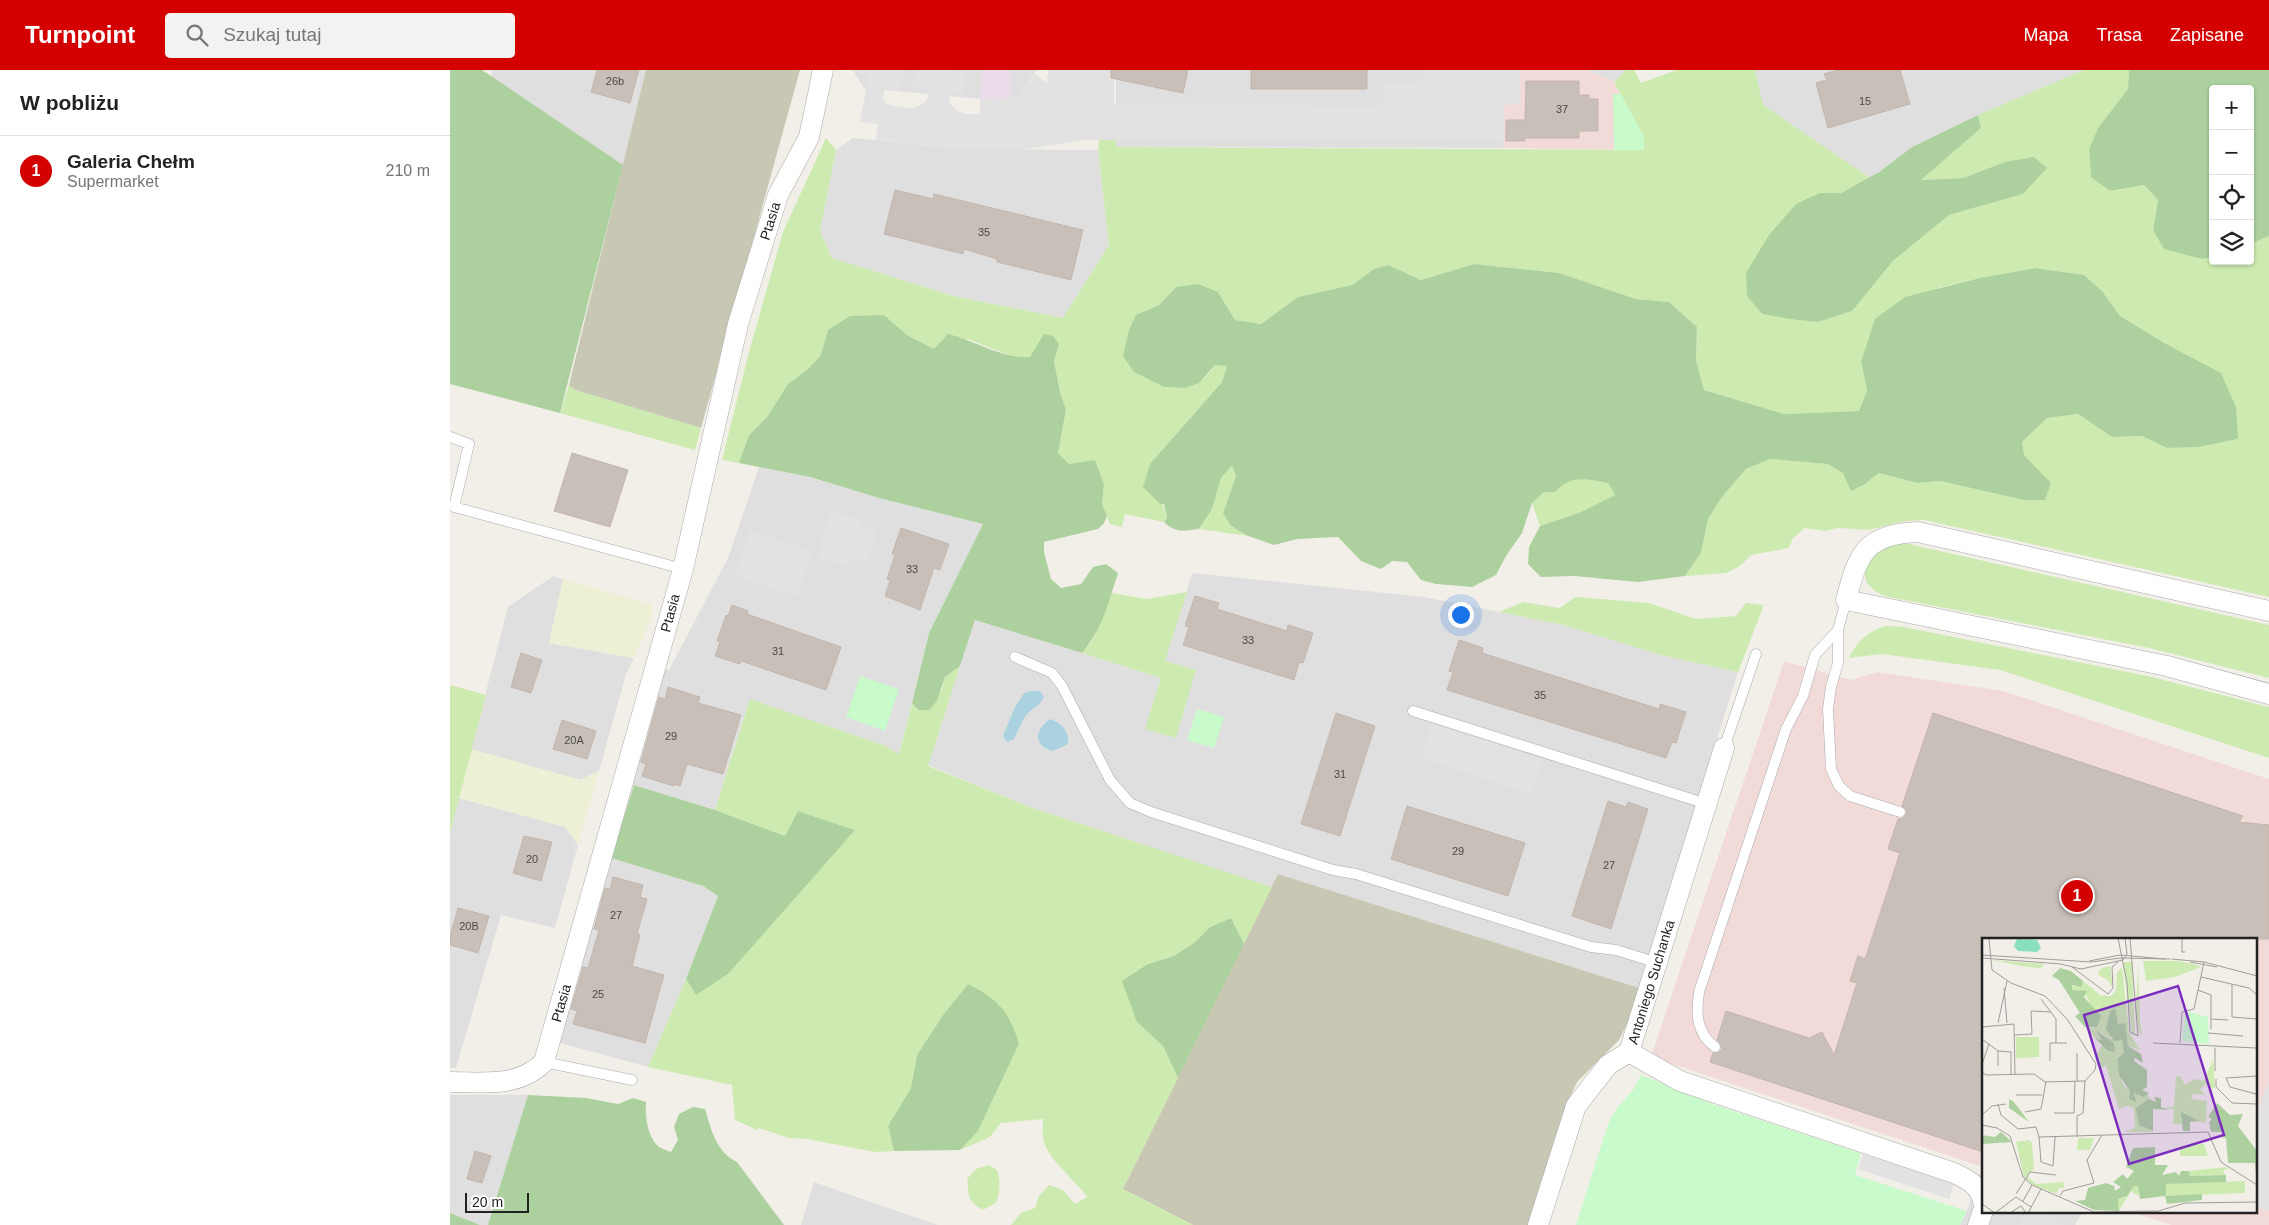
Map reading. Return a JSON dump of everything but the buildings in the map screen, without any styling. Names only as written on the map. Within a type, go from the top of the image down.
[{"type":"street","name":"Ptasia","points":[[544,1062],[682,569],[738,324],[778,196],[809,136],[823,70]]},
{"type":"street","points":[[2269,611],[1918,532],[1898,533],[1880,540],[1866,550],[1854,568],[1846,600],[2167,666],[2269,694]]},
{"type":"street","name":"Antoniego Suchanka","points":[[1538,1225],[1576,1106],[1608,1065],[1629,1052],[1724,748]]},
{"type":"street","points":[[1629,1052],[1680,1081],[1954,1173],[1971,1181],[1982,1196]]},
{"type":"street","points":[[450,1082],[515,1081],[534,1072],[544,1062]]},
{"type":"street","points":[[1978,1225],[1983,1212]]},
{"type":"lane","points":[[450,438],[469,444],[454,507],[682,569]]},
{"type":"lane","points":[[1846,600],[1838,630],[1838,663],[1830,687],[1828,709],[1830,769],[1839,786],[1850,796],[1900,812]]},
{"type":"lane","points":[[1715,1047],[1706,1041],[1700,1029],[1696,1011],[1699,992],[1786,729],[1804,696],[1815,655],[1838,630]]},
{"type":"lane","points":[[1724,748],[1756,654]]},
{"type":"lane","points":[[1015,657],[1052,673],[1062,686],[1110,780],[1130,803],[1151,812],[1333,870],[1356,874],[1591,947],[1616,950],[1658,963]]},
{"type":"lane","points":[[1413,710],[1707,804]]},
{"type":"lane","points":[[544,1062],[632,1080]]},
{"type":"shaded area","points":[[492,70],[647,70],[623,165],[491,77]]},
{"type":"shaded area","points":[[646,70],[800,70],[701,428],[575,390],[569,385]]},
{"type":"shaded area","points":[[853,70],[983,70],[980,99],[864,88]]},
{"type":"shaded area","points":[[853,70],[905,70],[900,91],[885,88],[883,98],[886,103],[892,106],[912,108],[920,106],[927,100],[930,90],[913,88],[916,70],[951,70],[966,73],[964,94],[949,93],[949,101],[957,111],[966,114],[980,114],[980,99],[1017,98],[1035,74],[1047,83],[1048,70],[1114,70],[1114,105],[1383,106],[1384,82],[1423,82],[1423,70],[1520,70],[1520,104],[1504,105],[1504,140],[1084,140],[1021,150],[966,149],[876,140],[878,124],[860,122],[869,75],[853,72]]},
{"type":"shaded area","points":[[983,70],[1010,70],[1010,98],[980,99]]},
{"type":"shaded area","points":[[1010,70],[1037,70],[1017,98],[1010,98]]},
{"type":"shaded area","points":[[1116,70],[1520,70],[1503,148],[1116,147]]},
{"type":"shaded area","points":[[1520,70],[1586,70],[1614,82],[1644,137],[1644,150],[1503,148],[1504,104],[1520,104]]},
{"type":"shaded area","points":[[1586,70],[1626,70],[1614,82]]},
{"type":"shaded area","points":[[1755,70],[2084,70],[1978,115],[1912,147],[1870,178],[1763,105]]},
{"type":"shaded area","points":[[853,138],[966,149],[1098,150],[1109,245],[1063,318],[953,296],[832,258],[820,231],[836,150]]},
{"type":"shaded area","points":[[759,467],[809,477],[879,498],[983,524],[929,633],[899,754],[883,745],[750,699],[715,810],[631,784],[665,669],[669,670],[728,558]]},
{"type":"shaded area","points":[[832,511],[863,521],[861,527],[876,532],[866,563],[851,558],[848,567],[817,557]]},
{"type":"shaded area","points":[[750,530],[812,551],[797,597],[735,576]]},
{"type":"shaded area","points":[[1192,573],[1424,597],[1560,624],[1661,655],[1738,672],[1639,988],[1278,874],[1272,887],[1027,806],[928,765],[975,620],[1161,678],[1176,738],[1165,661]]},
{"type":"shaded area","points":[[553,576],[563,579],[549,643],[634,658],[626,674],[599,771],[580,780],[471,749],[508,607]]},
{"type":"shaded area","points":[[563,579],[653,605],[652,618],[634,658],[549,643]]},
{"type":"shaded area","points":[[1784,661],[1851,680],[1877,672],[2003,691],[2269,779],[2269,1225],[2172,1225],[2130,1212],[2256,1212],[2256,938],[1982,938],[1982,1167],[1651,1057]]},
{"type":"shaded area","points":[[1432,724],[1544,760],[1532,794],[1421,759]]},
{"type":"shaded area","points":[[471,749],[580,780],[599,771],[578,845],[565,827],[459,798]]},
{"type":"shaded area","points":[[459,798],[565,827],[578,845],[555,928],[501,915],[456,1068],[450,1068],[450,833]]},
{"type":"shaded area","points":[[611,858],[703,886],[718,896],[686,979],[648,1067],[560,1043]]},
{"type":"shaded area","points":[[1278,874],[1639,988],[1628,1022],[1619,1040],[1577,1082],[1567,1104],[1528,1225],[1193,1225],[1123,1189]]},
{"type":"shaded area","points":[[2269,1080],[2269,1211],[2256,1206],[2256,1115]]},
{"type":"shaded area","points":[[450,1095],[528,1095],[488,1225],[480,1225],[450,1213]]},
{"type":"shaded area","points":[[1863,1154],[1954,1184],[1949,1199],[1858,1169]]},
{"type":"shaded area","points":[[1982,1167],[1982,1212],[2082,1212],[2075,1225],[1960,1225]]},
{"type":"shaded area","points":[[814,1182],[897,1211],[938,1225],[801,1225]]},
{"type":"shaded area","points":[[2025,1212],[2044,1212],[2065,1225],[2018,1225]]},
{"type":"green space","points":[[450,70],[482,70],[623,165],[560,413],[450,384]]},
{"type":"green space","points":[[1626,70],[1634,70],[1641,83],[1677,70],[1755,70],[1763,105],[1870,178],[1841,193],[1820,193],[1762,314],[1818,322],[1852,311],[1893,261],[1949,215],[2023,194],[2005,162],[1963,178],[1920,180],[1981,128],[1978,115],[2084,70],[2129,70],[2128,89],[2098,128],[2089,149],[2091,176],[2110,191],[2144,185],[2158,200],[2153,230],[2202,259],[2209,258],[2209,265],[2254,265],[2254,242],[2269,236],[2269,597],[1924,520],[1906,521],[1868,530],[1839,528],[1825,531],[1805,528],[1793,538],[1789,548],[1751,555],[1740,566],[1726,573],[1685,576],[1701,553],[1708,519],[1722,497],[1746,469],[1770,459],[1829,464],[1865,484],[1879,473],[1917,483],[1940,481],[2024,500],[2045,500],[2050,483],[2023,455],[2022,442],[2047,418],[2078,414],[2112,437],[2142,436],[2167,448],[2199,447],[2238,439],[2166,344],[2120,316],[2102,291],[2084,275],[2035,268],[1938,288],[1861,362],[1867,390],[1859,411],[1784,414],[1704,390],[1696,360],[1697,327],[1669,302],[1636,299],[1559,273],[1474,264],[1421,280],[1388,265],[1374,269],[1352,285],[1298,297],[1261,324],[1235,320],[1218,292],[1176,287],[1159,305],[1145,311],[1164,387],[1187,387],[1193,385],[1204,378],[1215,365],[1227,365],[1222,382],[1150,464],[1167,518],[1164,522],[1125,514],[1122,527],[1110,524],[1102,504],[1104,485],[1069,464],[1058,453],[1066,410],[1060,392],[1054,361],[1059,344],[1030,357],[1016,358],[968,339],[934,349],[907,335],[884,315],[828,330],[821,355],[808,369],[788,384],[767,417],[749,435],[739,463],[722,460],[749,352],[783,232],[826,138],[836,150],[820,231],[832,258],[953,296],[1063,318],[1109,245],[1098,150],[1099,140],[1116,140],[1116,147],[1644,150],[1644,137],[1614,82]]},
{"type":"green space","points":[[2129,70],[2269,70],[2269,236],[2254,242],[2254,85],[2209,85],[2209,258],[2202,259],[2164,249],[2153,230],[2158,200],[2144,185],[2110,191],[2091,177],[2089,149],[2098,128],[2128,89]]},
{"type":"green space","points":[[1613,94],[1621,94],[1644,137],[1644,150],[1614,150]]},
{"type":"green space","points":[[1978,115],[1981,128],[1921,180],[1963,178],[2005,162],[2034,157],[2047,168],[2023,194],[1949,215],[1893,261],[1852,311],[1818,322],[1762,314],[1747,296],[1746,273],[1769,235],[1796,204],[1820,193],[1841,193],[1879,172],[1912,147]]},
{"type":"green space","points":[[1474,264],[1559,273],[1636,299],[1669,302],[1697,327],[1696,360],[1704,390],[1784,414],[1859,411],[1867,390],[1861,362],[1875,319],[1905,297],[1980,278],[2035,268],[2084,275],[2102,291],[2120,316],[2166,344],[2221,373],[2236,407],[2238,439],[2199,447],[2167,448],[2142,436],[2112,437],[2078,414],[2047,418],[2022,442],[2024,455],[2051,483],[2045,500],[2024,500],[1940,481],[1917,483],[1879,473],[1865,484],[1851,491],[1843,473],[1828,464],[1770,459],[1746,469],[1722,497],[1708,519],[1701,553],[1685,576],[1638,582],[1574,576],[1541,577],[1528,564],[1529,547],[1540,526],[1581,512],[1615,495],[1608,483],[1593,480],[1573,480],[1561,486],[1555,492],[1544,492],[1532,503],[1522,533],[1496,575],[1472,587],[1436,584],[1421,580],[1407,562],[1392,561],[1381,569],[1361,561],[1338,537],[1297,539],[1274,545],[1248,536],[1231,526],[1223,513],[1236,476],[1232,466],[1221,478],[1212,509],[1199,529],[1176,530],[1164,522],[1167,518],[1164,504],[1160,504],[1143,487],[1150,464],[1222,382],[1227,366],[1215,365],[1199,383],[1185,388],[1164,387],[1134,372],[1123,356],[1129,330],[1136,315],[1159,305],[1176,287],[1198,284],[1218,292],[1235,320],[1261,324],[1298,297],[1352,285],[1374,269],[1388,265],[1421,280]]},
{"type":"green space","points":[[884,315],[907,335],[934,349],[948,334],[1009,355],[1030,357],[1044,334],[1053,336],[1059,344],[1054,361],[1060,392],[1066,410],[1058,453],[1069,464],[1095,460],[1104,485],[1102,504],[1107,516],[1104,523],[1098,529],[1044,542],[1044,552],[1051,579],[1061,588],[1081,584],[1093,567],[1106,564],[1118,573],[1100,625],[1082,653],[975,620],[960,666],[945,677],[937,701],[929,710],[918,710],[912,703],[929,633],[983,524],[879,498],[810,477],[739,463],[749,435],[767,417],[788,384],[808,369],[821,355],[828,330],[850,316]]},
{"type":"green space","points":[[569,385],[575,390],[701,428],[695,450],[560,413]]},
{"type":"green space","points":[[1232,466],[1236,476],[1223,513],[1231,526],[1248,536],[1199,529],[1212,509],[1221,478]]},
{"type":"green space","points":[[1580,478],[1608,483],[1615,495],[1581,512],[1540,526],[1532,503],[1544,492],[1555,492],[1563,483]]},
{"type":"green space","points":[[1904,543],[2269,625],[2269,678],[2149,648],[1889,597],[1872,589],[1865,577],[1868,563],[1881,549]]},
{"type":"green space","points":[[1187,592],[1165,661],[1196,670],[1176,738],[1145,729],[1161,678],[1082,653],[1092,641],[1112,593],[1147,599]]},
{"type":"green space","points":[[1576,597],[1649,603],[1696,619],[1736,616],[1746,603],[1764,605],[1738,672],[1661,655],[1560,624],[1499,612],[1523,602],[1559,608]]},
{"type":"green space","points":[[1886,626],[1904,627],[2152,677],[2269,707],[2269,758],[2000,670],[1882,654],[1849,658],[1864,638]]},
{"type":"green space","points":[[960,666],[928,766],[1027,806],[1272,887],[1244,944],[1231,918],[1210,927],[1195,942],[1174,956],[1148,964],[1137,1022],[1163,1046],[1178,1078],[1123,1189],[1193,1225],[1011,1225],[1021,1213],[1035,1208],[1039,1196],[1049,1185],[1063,1190],[1075,1204],[1087,1197],[1047,1149],[1043,1136],[1043,1119],[1001,1123],[990,1137],[960,1150],[978,1131],[1019,1044],[968,984],[943,1015],[917,1055],[911,1088],[888,1126],[894,1151],[875,1152],[807,1139],[789,1138],[759,1128],[757,1130],[735,1120],[732,1085],[648,1067],[686,979],[696,995],[855,830],[798,811],[785,836],[715,810],[750,699],[883,745],[899,754],[912,703],[918,710],[942,690],[945,677]]},
{"type":"green space","points":[[860,676],[899,689],[885,731],[846,717]]},
{"type":"green space","points":[[450,685],[486,695],[450,833]]},
{"type":"green space","points":[[1197,709],[1224,717],[1214,748],[1187,740]]},
{"type":"green space","points":[[634,785],[715,810],[785,836],[798,811],[855,830],[728,974],[696,995],[686,979],[718,896],[703,886],[611,858]]},
{"type":"green space","points":[[1231,918],[1244,944],[1178,1078],[1163,1046],[1137,1022],[1122,981],[1148,964],[1174,956],[1195,942],[1210,927]]},
{"type":"green space","points":[[968,984],[988,995],[1007,1015],[1019,1044],[978,1131],[960,1150],[894,1151],[888,1126],[911,1088],[917,1055],[943,1015]]},
{"type":"green space","points":[[1641,1075],[1715,1105],[1861,1153],[1855,1175],[1967,1211],[1960,1225],[1576,1225],[1608,1124],[1617,1108],[1633,1090]]},
{"type":"green space","points":[[528,1095],[586,1098],[618,1104],[633,1098],[646,1102],[646,1118],[650,1135],[657,1145],[671,1152],[678,1140],[674,1127],[679,1114],[693,1107],[705,1109],[712,1132],[719,1146],[730,1158],[737,1162],[784,1225],[488,1225]]},
{"type":"green space","points":[[989,1165],[997,1170],[999,1191],[996,1203],[983,1210],[971,1201],[967,1179],[976,1169]]},
{"type":"green space","points":[[450,1213],[480,1225],[450,1225]]},
{"type":"water","points":[[1040,691],[1044,697],[1025,717],[1014,739],[1007,742],[1003,736],[1015,707],[1024,693]]},
{"type":"water","points":[[1050,719],[1064,728],[1068,739],[1068,744],[1053,751],[1042,745],[1038,737],[1041,728]]},
{"type":"place","name":"Galeria Chełm","points":[[2077,896]]}]
